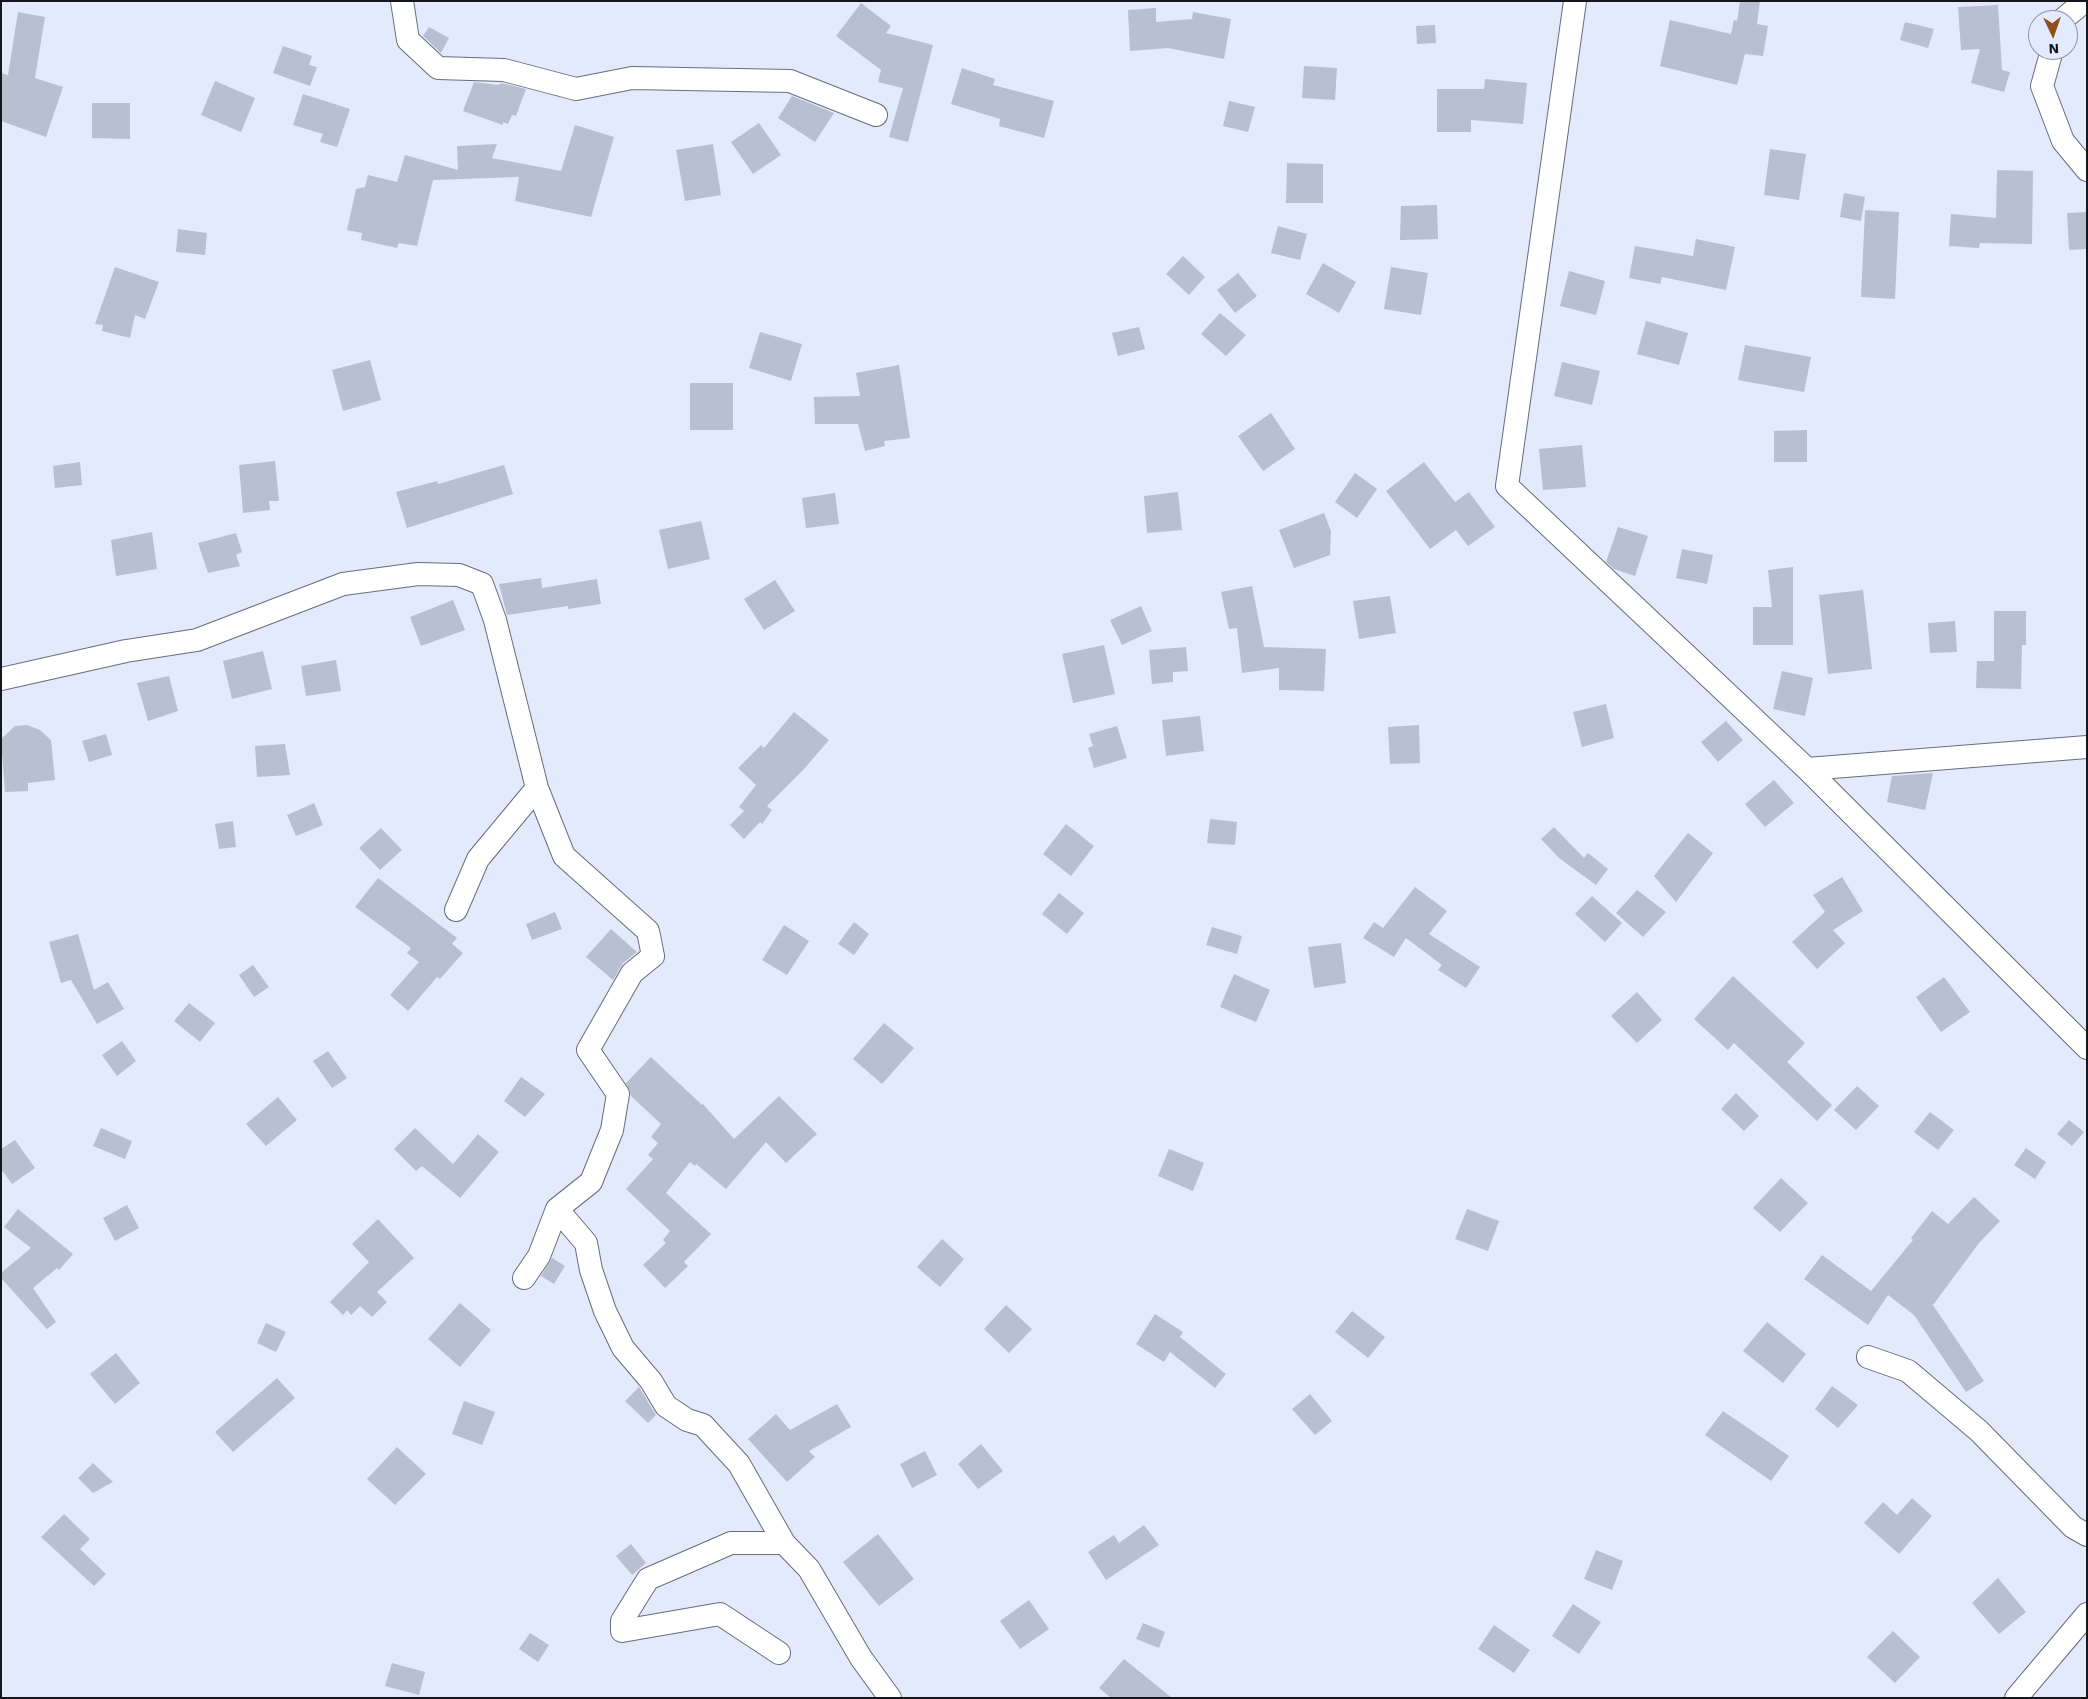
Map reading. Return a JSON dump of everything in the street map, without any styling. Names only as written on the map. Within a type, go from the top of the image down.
[{"type":"street","points":[[402,1],[408,40],[438,68],[504,70],[576,88],[632,78],[790,81],[876,115]]},
{"type":"street","points":[[1575,1],[1507,486],[1807,769],[2087,1048]]},
{"type":"street","points":[[2075,10],[2086,1]]},
{"type":"street","points":[[2049,60],[2042,86],[2063,140],[2087,170]]},
{"type":"street","points":[[1,679],[126,651],[197,640],[343,584],[418,574],[459,574],[482,584],[495,620],[536,788],[564,856],[648,931],[653,956],[632,973],[588,1050],[618,1094],[612,1130],[590,1182],[557,1209],[539,1256],[524,1278]]},
{"type":"street","points":[[1807,769],[2087,748]]},
{"type":"street","points":[[456,910],[478,859],[536,788]]},
{"type":"street","points":[[557,1209],[586,1243],[591,1270],[605,1311],[623,1348],[651,1381],[666,1406],[687,1420],[703,1425],[739,1464],[784,1543],[809,1569],[861,1658],[890,1698]]},
{"type":"street","points":[[1868,1356],[1908,1371],[1979,1430],[2073,1527],[2087,1535]]},
{"type":"street","points":[[779,1653],[720,1614],[622,1631],[622,1621],[648,1579],[731,1543],[784,1543]]},
{"type":"street","points":[[2016,1698],[2087,1614]]},
{"type":"building","points":[[1740,1],[1760,1],[1757,24],[1768,26],[1763,56],[1745,54],[1737,85],[1660,66],[1670,20],[1731,34],[1734,20],[1737,21]]},
{"type":"building","points":[[861,3],[891,26],[886,33],[933,45],[908,142],[889,137],[903,88],[878,82],[881,70],[836,36]]},
{"type":"building","points":[[1998,5],[2002,70],[2010,72],[2004,92],[1971,83],[1980,49],[1961,50],[1958,7]]},
{"type":"building","points":[[1156,8],[1156,22],[1192,19],[1193,12],[1231,19],[1224,59],[1168,48],[1130,51],[1128,10]]},
{"type":"building","points":[[18,12],[45,17],[35,78],[63,87],[46,137],[1,121],[1,73],[8,75]]},
{"type":"building","points":[[1905,22],[1934,29],[1928,48],[1900,40]]},
{"type":"building","points":[[1435,25],[1436,43],[1417,44],[1416,26]]},
{"type":"building","points":[[429,27],[449,38],[441,53],[423,36]]},
{"type":"building","points":[[283,46],[312,56],[309,65],[317,67],[310,86],[273,73]]},
{"type":"building","points":[[1304,66],[1337,68],[1335,100],[1302,98]]},
{"type":"building","points":[[962,68],[995,79],[993,85],[1054,101],[1044,138],[999,126],[1000,119],[951,104]]},
{"type":"building","points":[[1485,79],[1527,83],[1523,124],[1471,120],[1471,132],[1437,132],[1437,89],[1484,89]]},
{"type":"building","points":[[215,81],[255,98],[241,132],[201,115]]},
{"type":"building","points":[[474,82],[498,85],[502,83],[526,89],[516,116],[512,115],[508,124],[503,122],[503,125],[463,111]]},
{"type":"building","points":[[303,94],[350,109],[337,147],[320,142],[323,134],[293,125]]},
{"type":"building","points":[[792,96],[834,113],[815,142],[778,118]]},
{"type":"building","points":[[1229,101],[1255,107],[1248,132],[1223,126]]},
{"type":"building","points":[[92,103],[130,103],[130,139],[92,138]]},
{"type":"building","points":[[759,123],[781,155],[753,174],[731,142]]},
{"type":"building","points":[[575,125],[614,137],[591,217],[515,201],[519,177],[433,180],[417,246],[399,243],[397,248],[361,240],[362,233],[347,230],[356,189],[365,187],[368,175],[397,182],[405,155],[458,170],[457,146],[497,144],[492,158],[561,171]]},
{"type":"building","points":[[713,144],[721,195],[685,201],[676,150]]},
{"type":"building","points":[[1770,149],[1806,154],[1799,200],[1764,195]]},
{"type":"building","points":[[1287,163],[1323,164],[1323,203],[1286,203]]},
{"type":"building","points":[[1997,170],[2033,171],[2032,244],[1980,243],[1979,248],[1949,246],[1951,214],[1996,218]]},
{"type":"building","points":[[1844,193],[1865,197],[1861,221],[1840,217]]},
{"type":"building","points":[[1437,205],[1438,239],[1400,240],[1401,206]]},
{"type":"building","points":[[1865,210],[1899,212],[1895,299],[1861,297]]},
{"type":"building","points":[[2087,212],[2087,249],[2069,250],[2067,213]]},
{"type":"building","points":[[1278,226],[1307,234],[1300,260],[1271,253]]},
{"type":"building","points":[[178,229],[207,233],[205,255],[176,252]]},
{"type":"building","points":[[1696,239],[1735,247],[1726,290],[1662,277],[1660,284],[1629,278],[1635,246],[1693,256]]},
{"type":"building","points":[[1183,256],[1205,277],[1189,295],[1166,274]]},
{"type":"building","points":[[1323,263],[1356,282],[1339,313],[1306,294]]},
{"type":"building","points":[[115,267],[159,282],[145,319],[135,315],[130,338],[102,331],[103,325],[95,324]]},
{"type":"building","points":[[1391,267],[1428,273],[1421,315],[1384,309]]},
{"type":"building","points":[[1569,271],[1605,281],[1596,315],[1560,306]]},
{"type":"building","points":[[1238,273],[1257,296],[1235,313],[1217,290]]},
{"type":"building","points":[[1220,313],[1246,335],[1226,356],[1201,334]]},
{"type":"building","points":[[1646,321],[1688,333],[1679,365],[1637,354]]},
{"type":"building","points":[[1139,327],[1145,349],[1118,356],[1112,333]]},
{"type":"building","points":[[760,332],[802,344],[791,381],[749,368]]},
{"type":"building","points":[[1745,345],[1811,357],[1804,392],[1738,380]]},
{"type":"building","points":[[370,360],[381,400],[343,411],[332,370]]},
{"type":"building","points":[[1562,362],[1600,371],[1592,405],[1554,396]]},
{"type":"building","points":[[899,365],[910,438],[884,441],[885,446],[865,451],[858,424],[815,424],[814,397],[860,396],[856,373]]},
{"type":"building","points":[[690,383],[733,383],[733,430],[690,430]]},
{"type":"building","points":[[1271,413],[1295,449],[1263,471],[1238,436]]},
{"type":"building","points":[[1807,430],[1807,462],[1774,462],[1774,431]]},
{"type":"building","points":[[1582,445],[1586,487],[1543,490],[1539,449]]},
{"type":"building","points":[[275,461],[279,501],[269,501],[270,510],[243,513],[239,465]]},
{"type":"building","points":[[80,462],[82,485],[55,488],[53,466]]},
{"type":"building","points":[[1424,462],[1455,502],[1469,492],[1495,527],[1468,546],[1456,530],[1430,549],[1386,491]]},
{"type":"building","points":[[504,465],[513,494],[407,528],[396,492],[437,481],[438,484]]},
{"type":"building","points":[[1355,473],[1377,489],[1357,518],[1335,502]]},
{"type":"building","points":[[1178,492],[1182,530],[1147,533],[1144,496]]},
{"type":"building","points":[[835,493],[839,524],[806,528],[802,498]]},
{"type":"building","points":[[1324,513],[1331,531],[1330,555],[1294,568],[1279,530]]},
{"type":"building","points":[[701,521],[710,559],[668,569],[659,530]]},
{"type":"building","points":[[1618,527],[1648,536],[1635,576],[1614,569],[1606,562]]},
{"type":"building","points":[[152,532],[157,569],[116,576],[111,540]]},
{"type":"building","points":[[236,533],[242,552],[236,555],[240,566],[208,573],[198,543]]},
{"type":"building","points":[[1682,549],[1713,555],[1707,584],[1676,578]]},
{"type":"building","points":[[1793,567],[1793,645],[1753,645],[1753,607],[1772,607],[1768,570]]},
{"type":"building","points":[[541,578],[542,588],[597,579],[601,604],[568,609],[568,606],[507,615],[499,584]]},
{"type":"building","points":[[775,580],[795,611],[764,630],[744,599]]},
{"type":"building","points":[[1252,586],[1264,647],[1326,649],[1324,691],[1279,690],[1279,668],[1242,673],[1237,628],[1229,629],[1221,592]]},
{"type":"building","points":[[1863,590],[1872,669],[1828,674],[1819,595]]},
{"type":"building","points":[[1390,596],[1396,633],[1359,639],[1353,601]]},
{"type":"building","points":[[453,600],[465,630],[421,646],[410,617]]},
{"type":"building","points":[[1141,606],[1152,631],[1122,645],[1110,620]]},
{"type":"building","points":[[1994,611],[2026,611],[2026,645],[2022,645],[2021,689],[1976,688],[1977,661],[1994,661]]},
{"type":"building","points":[[1955,621],[1957,652],[1930,653],[1928,623]]},
{"type":"building","points":[[1104,645],[1115,694],[1073,703],[1062,654]]},
{"type":"building","points":[[1186,647],[1188,671],[1173,672],[1173,682],[1152,684],[1149,650]]},
{"type":"building","points":[[263,651],[272,689],[232,699],[223,661]]},
{"type":"building","points":[[336,660],[341,691],[306,696],[301,666]]},
{"type":"building","points":[[1782,671],[1813,678],[1805,716],[1773,709]]},
{"type":"building","points":[[169,676],[178,711],[148,721],[137,683]]},
{"type":"building","points":[[1606,704],[1614,738],[1582,747],[1573,712]]},
{"type":"building","points":[[794,712],[829,740],[804,769],[767,806],[772,810],[762,824],[760,822],[744,839],[730,825],[744,811],[739,807],[756,785],[738,768],[761,745],[764,748]]},
{"type":"building","points":[[1200,716],[1204,751],[1166,756],[1162,720]]},
{"type":"building","points":[[1726,721],[1743,740],[1718,762],[1701,742]]},
{"type":"building","points":[[27,725],[40,730],[51,740],[55,780],[28,783],[28,791],[5,792],[1,739],[15,726]]},
{"type":"building","points":[[1419,725],[1420,763],[1390,764],[1388,727]]},
{"type":"building","points":[[1117,726],[1127,758],[1094,768],[1088,748],[1093,746],[1089,734]]},
{"type":"building","points":[[106,734],[112,755],[89,762],[82,741]]},
{"type":"building","points":[[285,744],[290,775],[257,777],[255,746]]},
{"type":"building","points":[[1933,773],[1925,810],[1887,802],[1892,776]]},
{"type":"building","points":[[1774,780],[1794,803],[1765,827],[1745,804]]},
{"type":"building","points":[[314,803],[323,825],[296,836],[287,815]]},
{"type":"building","points":[[1210,819],[1237,822],[1235,845],[1207,843]]},
{"type":"building","points":[[233,821],[236,847],[219,849],[215,824]]},
{"type":"building","points":[[1066,824],[1094,846],[1071,876],[1043,854]]},
{"type":"building","points":[[1554,827],[1584,858],[1588,853],[1608,869],[1596,885],[1559,858],[1541,839]]},
{"type":"building","points":[[381,828],[402,850],[380,870],[359,848]]},
{"type":"building","points":[[1688,833],[1713,853],[1676,902],[1654,876]]},
{"type":"building","points":[[1842,877],[1863,911],[1833,930],[1845,943],[1817,969],[1792,942],[1825,912],[1813,895]]},
{"type":"building","points":[[378,878],[457,938],[452,944],[463,953],[440,979],[437,977],[408,1011],[390,995],[419,962],[407,953],[411,948],[355,907]]},
{"type":"building","points":[[1415,887],[1447,911],[1429,934],[1480,967],[1466,988],[1438,970],[1442,965],[1406,938],[1394,957],[1363,938],[1374,922],[1383,928]]},
{"type":"building","points":[[1637,890],[1666,912],[1643,937],[1616,913]]},
{"type":"building","points":[[1059,893],[1084,913],[1067,934],[1042,914]]},
{"type":"building","points":[[1592,896],[1622,923],[1605,942],[1575,914]]},
{"type":"building","points":[[555,912],[562,929],[532,940],[526,924]]},
{"type":"building","points":[[854,922],[869,934],[854,955],[838,944]]},
{"type":"building","points":[[784,925],[809,941],[787,975],[762,960]]},
{"type":"building","points":[[1212,927],[1242,936],[1237,954],[1206,945]]},
{"type":"building","points":[[611,929],[637,952],[623,963],[613,980],[586,957]]},
{"type":"building","points":[[78,934],[94,990],[108,982],[124,1009],[97,1024],[71,980],[61,983],[49,942]]},
{"type":"building","points":[[1341,943],[1346,983],[1314,988],[1308,947]]},
{"type":"building","points":[[253,965],[269,987],[254,997],[239,975]]},
{"type":"building","points":[[1234,974],[1270,990],[1256,1022],[1220,1007]]},
{"type":"building","points":[[1733,976],[1805,1043],[1787,1062],[1832,1105],[1817,1121],[1734,1043],[1728,1050],[1694,1019]]},
{"type":"building","points":[[1944,977],[1970,1012],[1941,1032],[1916,997]]},
{"type":"building","points":[[1637,992],[1662,1020],[1637,1043],[1611,1016]]},
{"type":"building","points":[[189,1003],[215,1023],[200,1042],[174,1021]]},
{"type":"building","points":[[884,1023],[914,1048],[882,1084],[853,1059]]},
{"type":"building","points":[[122,1041],[136,1061],[117,1076],[102,1055]]},
{"type":"building","points":[[328,1051],[347,1078],[332,1088],[313,1061]]},
{"type":"building","points":[[651,1057],[703,1104],[734,1139],[779,1096],[817,1134],[786,1163],[766,1142],[726,1189],[696,1164],[695,1166],[690,1162],[666,1193],[711,1234],[684,1262],[688,1266],[665,1288],[643,1265],[666,1243],[663,1240],[670,1231],[626,1189],[653,1159],[648,1155],[658,1143],[651,1137],[661,1124],[631,1096],[626,1083]]},
{"type":"building","points":[[521,1077],[545,1094],[525,1117],[504,1101]]},
{"type":"building","points":[[1857,1086],[1879,1106],[1856,1130],[1834,1110]]},
{"type":"building","points":[[1736,1093],[1759,1116],[1744,1131],[1721,1109]]},
{"type":"building","points":[[278,1097],[297,1120],[266,1146],[246,1124]]},
{"type":"building","points":[[1930,1112],[1954,1130],[1938,1150],[1914,1132]]},
{"type":"building","points":[[2069,1120],[2084,1132],[2072,1146],[2057,1134]]},
{"type":"building","points":[[101,1128],[132,1141],[125,1159],[93,1146]]},
{"type":"building","points":[[415,1128],[453,1164],[478,1134],[499,1152],[460,1198],[422,1166],[416,1171],[394,1149]]},
{"type":"building","points":[[15,1140],[35,1168],[12,1184],[1,1169],[1,1149]]},
{"type":"building","points":[[2026,1148],[2046,1162],[2035,1179],[2014,1165]]},
{"type":"building","points":[[1169,1149],[1204,1163],[1193,1191],[1158,1176]]},
{"type":"building","points":[[1781,1178],[1808,1203],[1780,1232],[1753,1208]]},
{"type":"building","points":[[1974,1197],[2000,1221],[1979,1243],[1933,1305],[1984,1381],[1966,1392],[1914,1315],[1888,1295],[1868,1325],[1804,1279],[1822,1255],[1871,1291],[1913,1240],[1911,1238],[1932,1211],[1948,1224]]},
{"type":"building","points":[[127,1205],[139,1228],[115,1241],[103,1218]]},
{"type":"building","points":[[18,1209],[73,1254],[59,1270],[57,1268],[33,1288],[56,1322],[47,1329],[1,1278],[1,1273],[31,1248],[4,1227]]},
{"type":"building","points":[[1467,1209],[1499,1221],[1488,1251],[1455,1239]]},
{"type":"building","points":[[378,1219],[414,1258],[377,1292],[387,1302],[372,1317],[360,1306],[351,1315],[347,1310],[343,1315],[330,1302],[369,1262],[352,1244]]},
{"type":"building","points":[[942,1239],[964,1259],[940,1287],[917,1267]]},
{"type":"building","points":[[552,1258],[565,1266],[554,1284],[541,1276]]},
{"type":"building","points":[[460,1303],[491,1330],[460,1367],[428,1339]]},
{"type":"building","points":[[1006,1305],[1032,1329],[1009,1353],[984,1329]]},
{"type":"building","points":[[1352,1311],[1385,1337],[1368,1358],[1335,1332]]},
{"type":"building","points":[[1155,1314],[1183,1332],[1180,1337],[1226,1374],[1215,1388],[1170,1352],[1164,1362],[1136,1344]]},
{"type":"building","points":[[1767,1322],[1806,1354],[1783,1383],[1743,1351]]},
{"type":"building","points":[[266,1323],[286,1332],[276,1352],[257,1343]]},
{"type":"building","points":[[116,1353],[140,1383],[115,1404],[90,1374]]},
{"type":"building","points":[[277,1378],[295,1398],[233,1452],[215,1432]]},
{"type":"building","points":[[1832,1386],[1858,1405],[1838,1428],[1815,1409]]},
{"type":"building","points":[[639,1387],[656,1415],[648,1423],[625,1401]]},
{"type":"building","points":[[1310,1394],[1332,1421],[1315,1435],[1292,1409]]},
{"type":"building","points":[[464,1401],[495,1412],[482,1445],[452,1434]]},
{"type":"building","points":[[837,1404],[851,1427],[809,1451],[815,1457],[787,1482],[748,1439],[776,1414],[790,1430]]},
{"type":"building","points":[[1723,1411],[1789,1456],[1771,1481],[1705,1435]]},
{"type":"building","points":[[981,1444],[1003,1471],[978,1489],[958,1464]]},
{"type":"building","points":[[397,1447],[426,1474],[395,1505],[367,1479]]},
{"type":"building","points":[[925,1451],[937,1475],[912,1488],[900,1464]]},
{"type":"building","points":[[93,1463],[113,1482],[93,1493],[78,1478]]},
{"type":"building","points":[[1912,1498],[1932,1516],[1899,1554],[1864,1523],[1883,1502],[1897,1515]]},
{"type":"building","points":[[64,1514],[90,1539],[80,1549],[106,1574],[94,1586],[41,1537]]},
{"type":"building","points":[[1144,1525],[1159,1545],[1106,1580],[1088,1552],[1114,1535],[1119,1543]]},
{"type":"building","points":[[878,1534],[914,1579],[879,1606],[843,1562]]},
{"type":"building","points":[[631,1544],[646,1563],[632,1575],[616,1556]]},
{"type":"building","points":[[1596,1550],[1623,1561],[1612,1590],[1584,1579]]},
{"type":"building","points":[[1998,1578],[2026,1612],[1999,1634],[1972,1603]]},
{"type":"building","points":[[1029,1600],[1049,1629],[1020,1649],[1000,1621]]},
{"type":"building","points":[[1573,1604],[1601,1622],[1579,1654],[1552,1636]]},
{"type":"building","points":[[1143,1623],[1165,1632],[1159,1648],[1136,1639]]},
{"type":"building","points":[[1494,1625],[1530,1650],[1514,1673],[1478,1649]]},
{"type":"building","points":[[1893,1631],[1920,1657],[1895,1683],[1867,1657]]},
{"type":"building","points":[[530,1633],[549,1645],[538,1662],[519,1649]]},
{"type":"building","points":[[1124,1659],[1172,1698],[1111,1698],[1099,1688]]},
{"type":"building","points":[[392,1663],[425,1672],[419,1695],[385,1686]]}]
